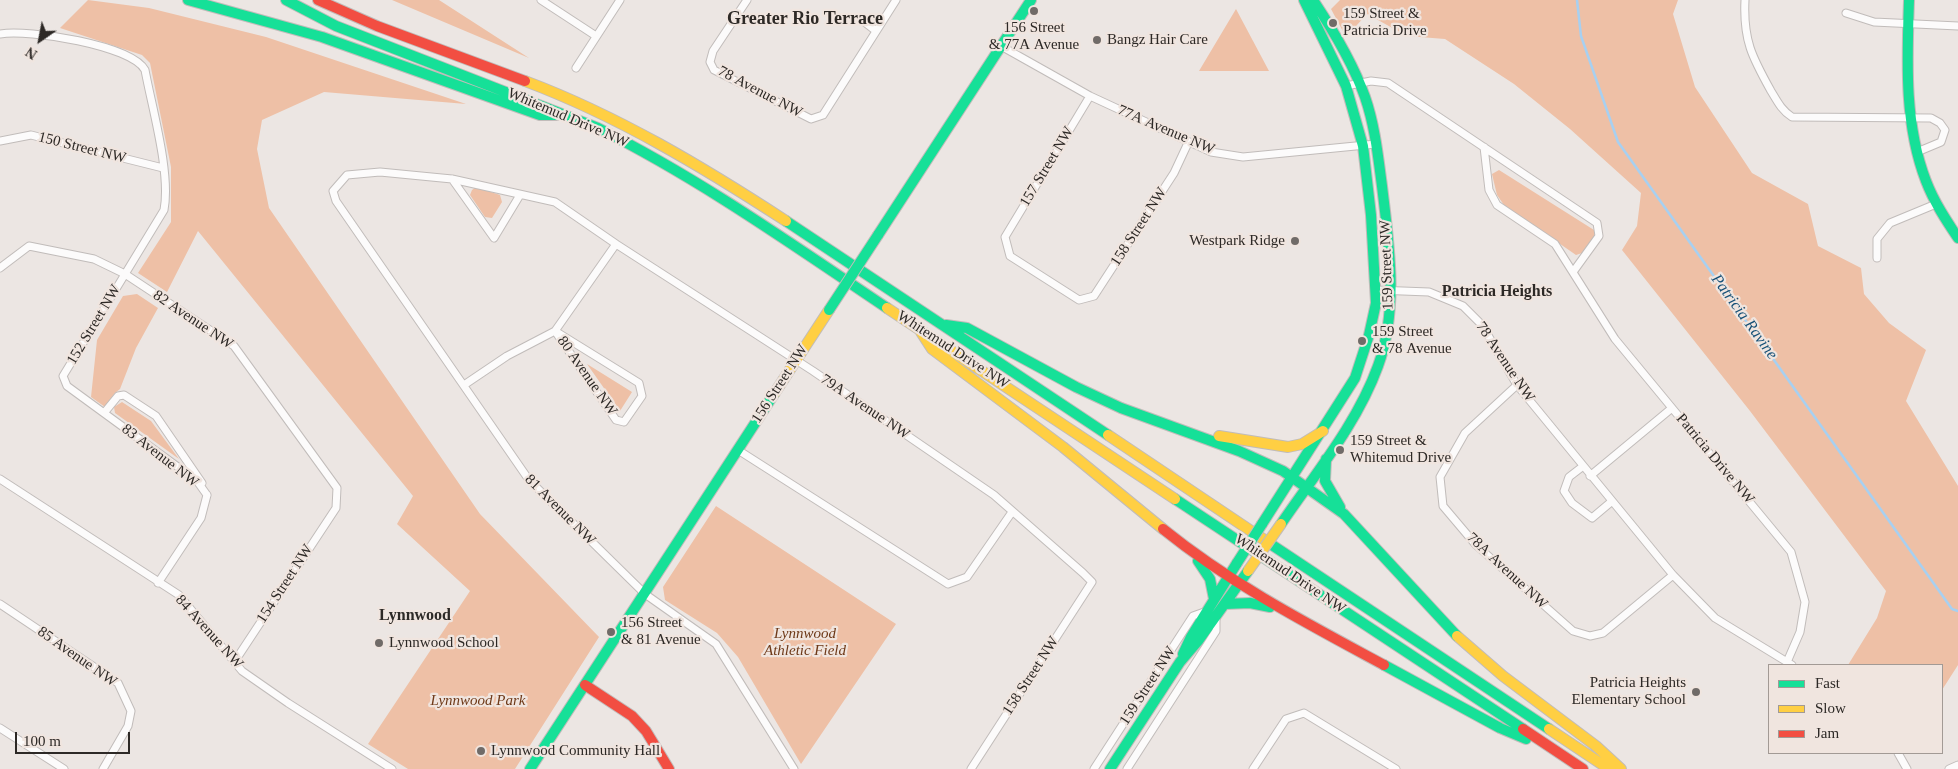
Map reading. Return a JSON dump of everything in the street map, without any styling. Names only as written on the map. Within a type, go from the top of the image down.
[{"type":"main road","points":[[188,0],[252,17],[406,66],[540,115],[566,114]]},
{"type":"main road","name":"Whitemud Drive NW","points":[[286,0],[336,26],[566,114],[638,148],[706,188],[919,327],[1583,769]]},
{"type":"main road","name":"Whitemud Drive NW","points":[[318,0],[376,25],[559,95],[628,127],[679,154],[734,187],[942,324],[1609,769]]},
{"type":"main road","name":"156 Street NW","points":[[530,769],[1031,0]]},
{"type":"main road","name":"159 Street NW","points":[[1212,613],[1214,599],[1323,431],[1358,371],[1369,335],[1376,290],[1372,215],[1363,146],[1346,86],[1304,0]]},
{"type":"main road","name":"159 Street NW","points":[[1110,769],[1180,662],[1190,638],[1212,613],[1225,604],[1326,459],[1358,408],[1378,364],[1389,316],[1390,291],[1389,244],[1376,144],[1370,114],[1359,83],[1339,43],[1313,0]]},
{"type":"main road","points":[[1909,0],[1909,119],[1924,179],[1936,204],[1958,238]]},
{"type":"main road","points":[[942,324],[967,328],[1076,387],[1146,417],[1239,451],[1307,486],[1344,514],[1451,630],[1503,676],[1596,746],[1621,769]]},
{"type":"main road","points":[[919,327],[932,349],[1084,464],[1188,549],[1228,576],[1296,618],[1500,728],[1557,752]]},
{"type":"main road","points":[[1146,417],[1222,437],[1276,447],[1302,444],[1323,431]]},
{"type":"main road","points":[[1326,459],[1325,481],[1344,514]]},
{"type":"main road","points":[[1188,549],[1211,580],[1214,599]]},
{"type":"main road","points":[[1225,604],[1263,604],[1296,618]]},
{"type":"main road","points":[[584,685],[632,716],[646,732],[669,769]]},
{"type":"street","points":[[541,0],[596,36]]},
{"type":"street","points":[[576,68],[620,0]]},
{"type":"street","name":"78 Avenue NW","points":[[747,0],[713,50],[710,62],[714,70],[811,120],[823,115],[876,31]]},
{"type":"street","points":[[862,22],[876,31],[896,0]]},
{"type":"street","points":[[1745,0],[1744,25],[1752,58],[1784,112],[1792,117],[1931,118],[1940,122],[1945,130],[1941,142],[1917,152]]},
{"type":"street","points":[[1846,14],[1874,22],[1958,26]]},
{"type":"street","name":"152 Street NW","points":[[0,34],[20,32],[62,36],[136,59],[146,70],[163,168],[164,210],[63,376]]},
{"type":"street","name":"77A Avenue NW","points":[[1001,46],[1090,96],[1211,152],[1243,156],[1376,144]]},
{"type":"street","points":[[1346,86],[1371,81],[1388,83],[1597,223],[1599,236],[1573,272]]},
{"type":"street","name":"157 Street NW","points":[[1079,300],[1010,256],[1005,237],[1090,96]]},
{"type":"street","name":"150 Street NW","points":[[0,141],[31,135],[163,168]]},
{"type":"street","name":"158 Street NW","points":[[1079,300],[1094,296],[1174,173],[1188,142]]},
{"type":"street","name":"Patricia Drive NW","points":[[1484,147],[1489,190],[1498,205],[1555,244],[1615,339],[1791,552],[1805,602],[1800,632],[1790,664]]},
{"type":"street","name":"79A Avenue NW","points":[[347,175],[380,172],[452,179],[520,196],[555,202],[616,244],[796,360],[994,495],[1092,582]]},
{"type":"street","name":"81 Avenue NW","points":[[347,175],[333,191],[336,201],[529,480],[645,594],[716,644],[794,769]]},
{"type":"street","points":[[452,179],[494,238],[520,196]]},
{"type":"street","points":[[1877,258],[1877,239],[1890,223],[1936,204]]},
{"type":"street","points":[[464,386],[507,356],[555,331],[616,244]]},
{"type":"street","name":"82 Avenue NW","points":[[0,268],[29,246],[94,259],[125,274],[234,346],[337,488],[336,508]]},
{"type":"street","name":"78 Avenue NW","points":[[1376,290],[1429,292],[1463,306],[1482,325],[1517,385],[1582,467],[1673,575],[1714,618],[1790,664]]},
{"type":"street","name":"80 Avenue NW","points":[[555,331],[640,383],[642,396],[624,422],[616,420],[555,331]]},
{"type":"street","name":"83 Avenue NW","points":[[63,376],[67,386],[197,481],[207,495]]},
{"type":"street","name":"78A Avenue NW","points":[[1517,385],[1465,433],[1440,477],[1442,506],[1476,545],[1573,631],[1590,636],[1603,633],[1673,575]]},
{"type":"street","name":"83 Avenue NW","points":[[104,413],[118,396],[124,395],[156,416],[201,479],[207,495]]},
{"type":"street","points":[[1590,476],[1672,408]]},
{"type":"street","points":[[738,450],[948,584],[967,577],[1012,512]]},
{"type":"street","points":[[1582,467],[1569,477],[1564,491],[1572,503],[1592,518],[1611,502]]},
{"type":"street","name":"84 Avenue NW","points":[[0,479],[179,595],[242,671],[288,703],[392,769]]},
{"type":"street","points":[[158,583],[201,518],[207,495]]},
{"type":"street","name":"154 Street NW","points":[[235,661],[336,508]]},
{"type":"street","name":"158 Street NW","points":[[971,769],[1092,582]]},
{"type":"street","name":"85 Avenue NW","points":[[0,604],[118,682],[131,712],[128,726],[103,769]]},
{"type":"street","name":"159 Street NW","points":[[1094,769],[1193,616],[1212,613],[1216,631],[1127,769]]},
{"type":"street","points":[[1253,769],[1286,719],[1304,713],[1396,769]]},
{"type":"street","points":[[0,728],[64,769]]},
{"type":"street","points":[[1899,754],[1907,769]]},
{"type":"street","points":[[1949,769],[1958,765]]},
{"type":"green space","name":"Lynnwood Park","points":[[88,0],[149,8],[266,37],[466,104],[324,92],[262,120],[257,149],[269,208],[480,514],[599,637],[515,769],[408,769],[368,744],[470,591],[397,524],[413,496],[198,231],[167,292],[138,273],[171,222],[171,167],[150,63],[142,55],[60,28]]},
{"type":"green space","points":[[392,0],[439,0],[529,58]]},
{"type":"green space","points":[[1340,0],[1678,0],[1673,14],[1695,87],[1752,173],[1808,204],[1818,246],[1861,268],[1864,294],[1889,323],[1926,350],[1906,401],[1958,486],[1958,665],[1943,688],[1943,664],[1849,664],[1877,618],[1886,591],[1750,411],[1622,250],[1637,226],[1641,193],[1570,129],[1514,84],[1445,39],[1407,36],[1367,14],[1346,37],[1331,9]]},
{"type":"green space","points":[[1236,9],[1269,71],[1199,71]]},
{"type":"green space","points":[[1499,170],[1594,230],[1595,237],[1582,253],[1576,255],[1504,205],[1497,195],[1492,174]]},
{"type":"green space","points":[[476,187],[500,195],[502,202],[492,218],[485,217],[470,195]]},
{"type":"green space","points":[[137,294],[158,308],[136,348],[120,389],[105,407],[91,397],[97,340],[123,296]]},
{"type":"green space","points":[[587,364],[632,392],[620,411]]},
{"type":"green space","points":[[122,402],[151,421],[179,459],[115,413],[114,407]]},
{"type":"green space","name":"Lynnwood Athletic Field","points":[[716,506],[896,624],[801,764],[738,657],[717,633],[665,600],[663,587]]},
{"type":"waterway","name":"Patricia Ravine","points":[[1577,0],[1581,36],[1618,142],[1952,609],[1958,611]]},
{"type":"traffic: fast","points":[[188,0],[322,37],[540,115],[558,115]]},
{"type":"traffic: fast","points":[[286,0],[336,26],[598,128],[709,191],[887,308]]},
{"type":"traffic: fast","points":[[878,235],[1031,0]]},
{"type":"traffic: fast","points":[[1262,524],[1355,378],[1369,335],[1376,303],[1371,215],[1363,146],[1346,86],[1304,0]]},
{"type":"traffic: fast","points":[[1281,524],[1334,448],[1359,408],[1378,366],[1388,322],[1390,299],[1387,231],[1378,152],[1371,119],[1365,97],[1349,59],[1313,0]]},
{"type":"traffic: fast","points":[[1909,0],[1908,92],[1914,137],[1929,189],[1940,211],[1958,238]]},
{"type":"traffic: fast","points":[[786,221],[1108,435]]},
{"type":"traffic: fast","points":[[829,310],[878,235]]},
{"type":"traffic: fast","points":[[946,325],[967,328],[1076,387],[1121,408],[1239,451],[1283,471],[1344,514],[1457,636]]},
{"type":"traffic: fast","points":[[530,769],[774,394]]},
{"type":"traffic: fast","points":[[1326,459],[1325,481],[1340,507]]},
{"type":"traffic: fast","points":[[1175,499],[1523,729]]},
{"type":"traffic: fast","points":[[1237,563],[1262,524]]},
{"type":"traffic: fast","points":[[1266,541],[1549,729]]},
{"type":"traffic: fast","points":[[1198,561],[1210,579],[1214,599]]},
{"type":"traffic: fast","points":[[1183,654],[1191,637],[1237,563]]},
{"type":"traffic: fast","points":[[1110,769],[1180,662],[1198,641],[1248,571]]},
{"type":"traffic: fast","points":[[1225,604],[1250,603],[1270,607]]},
{"type":"traffic: fast","points":[[1384,665],[1500,728],[1526,739]]},
{"type":"traffic: slow","points":[[525,81],[627,126],[723,181],[786,221]]},
{"type":"traffic: slow","points":[[887,308],[1175,499]]},
{"type":"traffic: slow","points":[[774,394],[829,310]]},
{"type":"traffic: slow","points":[[921,332],[932,349],[1063,447],[1163,529]]},
{"type":"traffic: slow","points":[[1219,436],[1288,447],[1302,444],[1323,431]]},
{"type":"traffic: slow","points":[[1108,435],[1266,541]]},
{"type":"traffic: slow","points":[[1248,571],[1281,524]]},
{"type":"traffic: slow","points":[[1457,636],[1503,676],[1596,746],[1621,769]]},
{"type":"traffic: slow","points":[[1549,729],[1609,769]]},
{"type":"traffic: jam","points":[[318,0],[377,26],[525,81]]},
{"type":"traffic: jam","points":[[1163,529],[1216,568],[1270,602],[1384,665]]},
{"type":"traffic: jam","points":[[585,685],[632,716],[646,731],[669,769]]},
{"type":"traffic: jam","points":[[1523,729],[1583,769]]},
{"type":"place","name":"156 Street & 77A Avenue","points":[[1034,11]]},
{"type":"place","name":"159 Street & Patricia Drive","points":[[1333,23]]},
{"type":"place","name":"Bangz Hair Care","points":[[1097,40]]},
{"type":"place","name":"Westpark Ridge","points":[[1295,241]]},
{"type":"place","name":"159 Street & 78 Avenue","points":[[1362,341]]},
{"type":"place","name":"159 Street & Whitemud Drive","points":[[1340,450]]},
{"type":"place","name":"156 Street & 81 Avenue","points":[[611,632]]},
{"type":"place","name":"Lynnwood School","points":[[379,643]]},
{"type":"place","name":"Patricia Heights Elementary School","points":[[1696,692]]},
{"type":"place","name":"Lynnwood Community Hall","points":[[481,751]]},
{"type":"district","name":"Greater Rio Terrace","points":[[805,19]]},
{"type":"district","name":"Patricia Heights","points":[[1497,292]]},
{"type":"district","name":"Lynnwood","points":[[415,616]]}]
